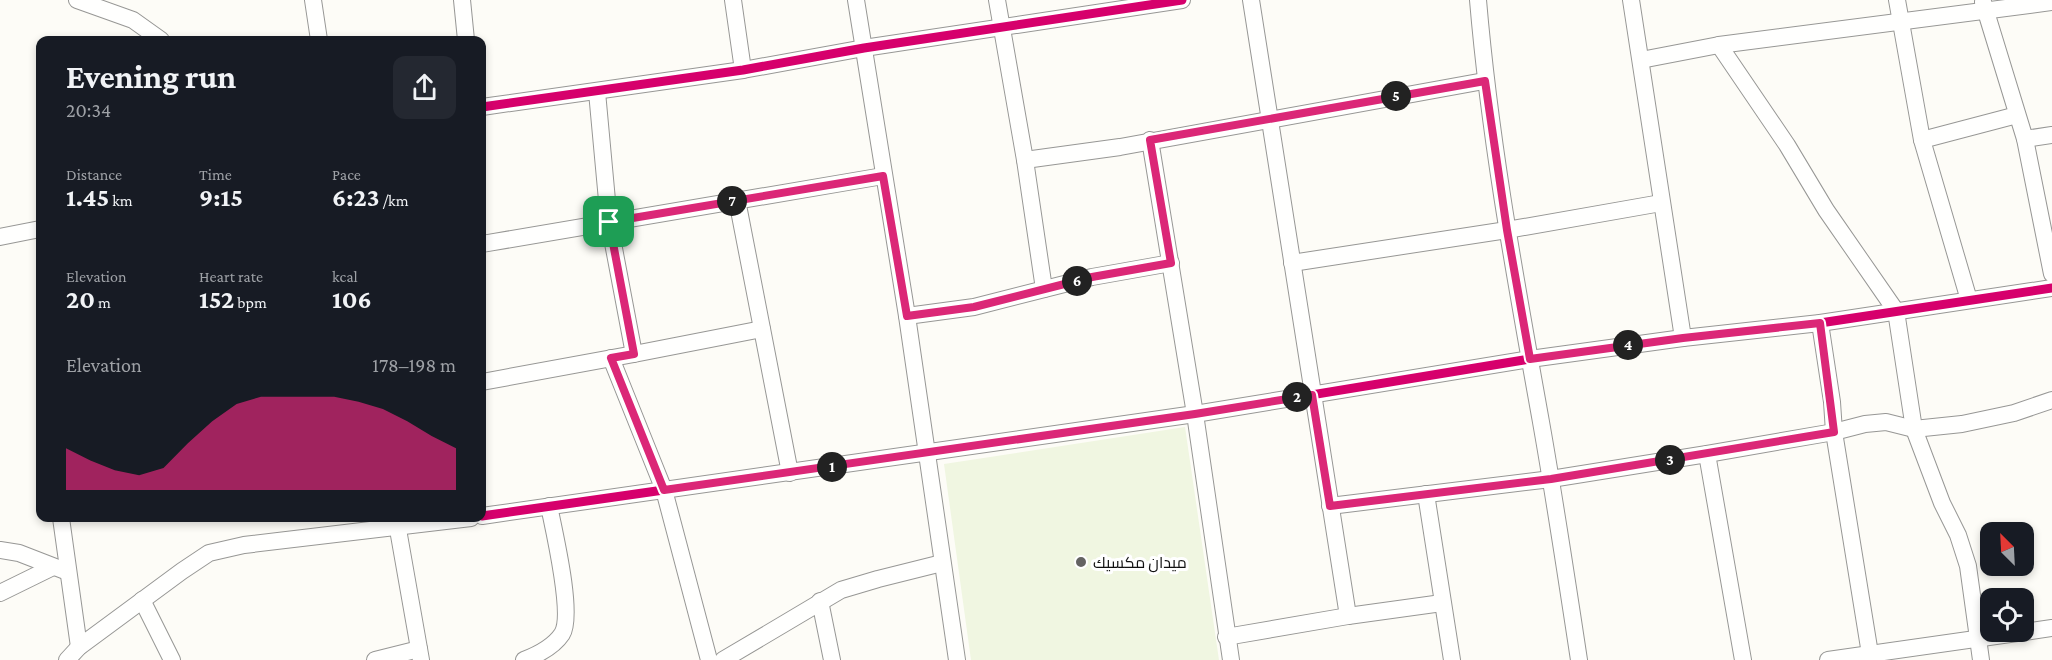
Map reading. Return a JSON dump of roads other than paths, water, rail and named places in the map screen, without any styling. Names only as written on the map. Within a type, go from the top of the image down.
[{"type":"street","points":[[76,0],[133,20],[157,36]]},
{"type":"street","points":[[313,0],[319,36]]},
{"type":"street","points":[[462,0],[466,36]]},
{"type":"street","points":[[733,0],[743,69]]},
{"type":"street","points":[[856,0],[907,316],[957,660]]},
{"type":"street","points":[[997,0],[1025,160],[1044,290]]},
{"type":"street","points":[[486,106],[743,69],[1133,4],[1182,0]]},
{"type":"street","points":[[1251,0],[1348,616]]},
{"type":"street","points":[[1478,0],[1485,81],[1507,230],[1551,479],[1579,660]]},
{"type":"street","points":[[1631,0],[1683,338]]},
{"type":"street","points":[[1897,0],[1922,140],[1969,300]]},
{"type":"street","points":[[1641,60],[1719,45],[1901,21],[1984,5],[2052,2]]},
{"type":"street","points":[[1984,5],[2025,139],[2052,274]]},
{"type":"street","points":[[1719,45],[1786,145],[1826,210],[1896,312],[1914,429],[1942,503],[1958,535],[1968,566],[1981,660]]},
{"type":"street","points":[[1025,160],[1077,154],[1485,81]]},
{"type":"street","points":[[597,92],[609,222],[634,354]]},
{"type":"street","points":[[1922,140],[2017,115]]},
{"type":"street","points":[[2025,139],[2052,135]]},
{"type":"street","points":[[1150,140],[1195,414],[1231,660]]},
{"type":"street","points":[[486,243],[883,176]]},
{"type":"street","points":[[737,200],[790,473]]},
{"type":"street","points":[[1292,263],[1507,230],[1662,203]]},
{"type":"street","points":[[0,237],[36,230]]},
{"type":"street","points":[[907,316],[974,307],[1092,277],[1171,263]]},
{"type":"street","points":[[486,515],[1195,414],[1530,359],[1683,338],[1820,323],[2052,288]]},
{"type":"street","points":[[1820,323],[1834,432],[1870,657]]},
{"type":"street","points":[[486,381],[762,328]]},
{"type":"street","points":[[611,358],[664,490],[709,660]]},
{"type":"street","points":[[1330,506],[1551,479],[1834,432],[1865,424],[1886,422],[1914,429],[1962,424],[2014,413],[2052,400]]},
{"type":"street","points":[[1707,454],[1743,660]]},
{"type":"street","points":[[1426,494],[1452,660]]},
{"type":"street","points":[[524,660],[552,644],[563,632],[566,607],[549,506]]},
{"type":"street","points":[[61,522],[60,569],[79,647]]},
{"type":"street","points":[[67,660],[79,647],[209,553],[244,545],[397,523],[420,655],[375,660]]},
{"type":"street","points":[[0,550],[19,553],[60,569]]},
{"type":"street","points":[[723,660],[783,626],[820,601],[850,587],[942,563]]},
{"type":"street","points":[[0,593],[60,569]]},
{"type":"street","points":[[142,600],[172,660]]},
{"type":"street","points":[[820,601],[832,660]]},
{"type":"street","points":[[1226,637],[1442,603]]},
{"type":"street","points":[[1828,660],[1870,657],[2052,628]]},
{"type":"place","name":"ميدان مكسيك","points":[[1081,562]]}]
